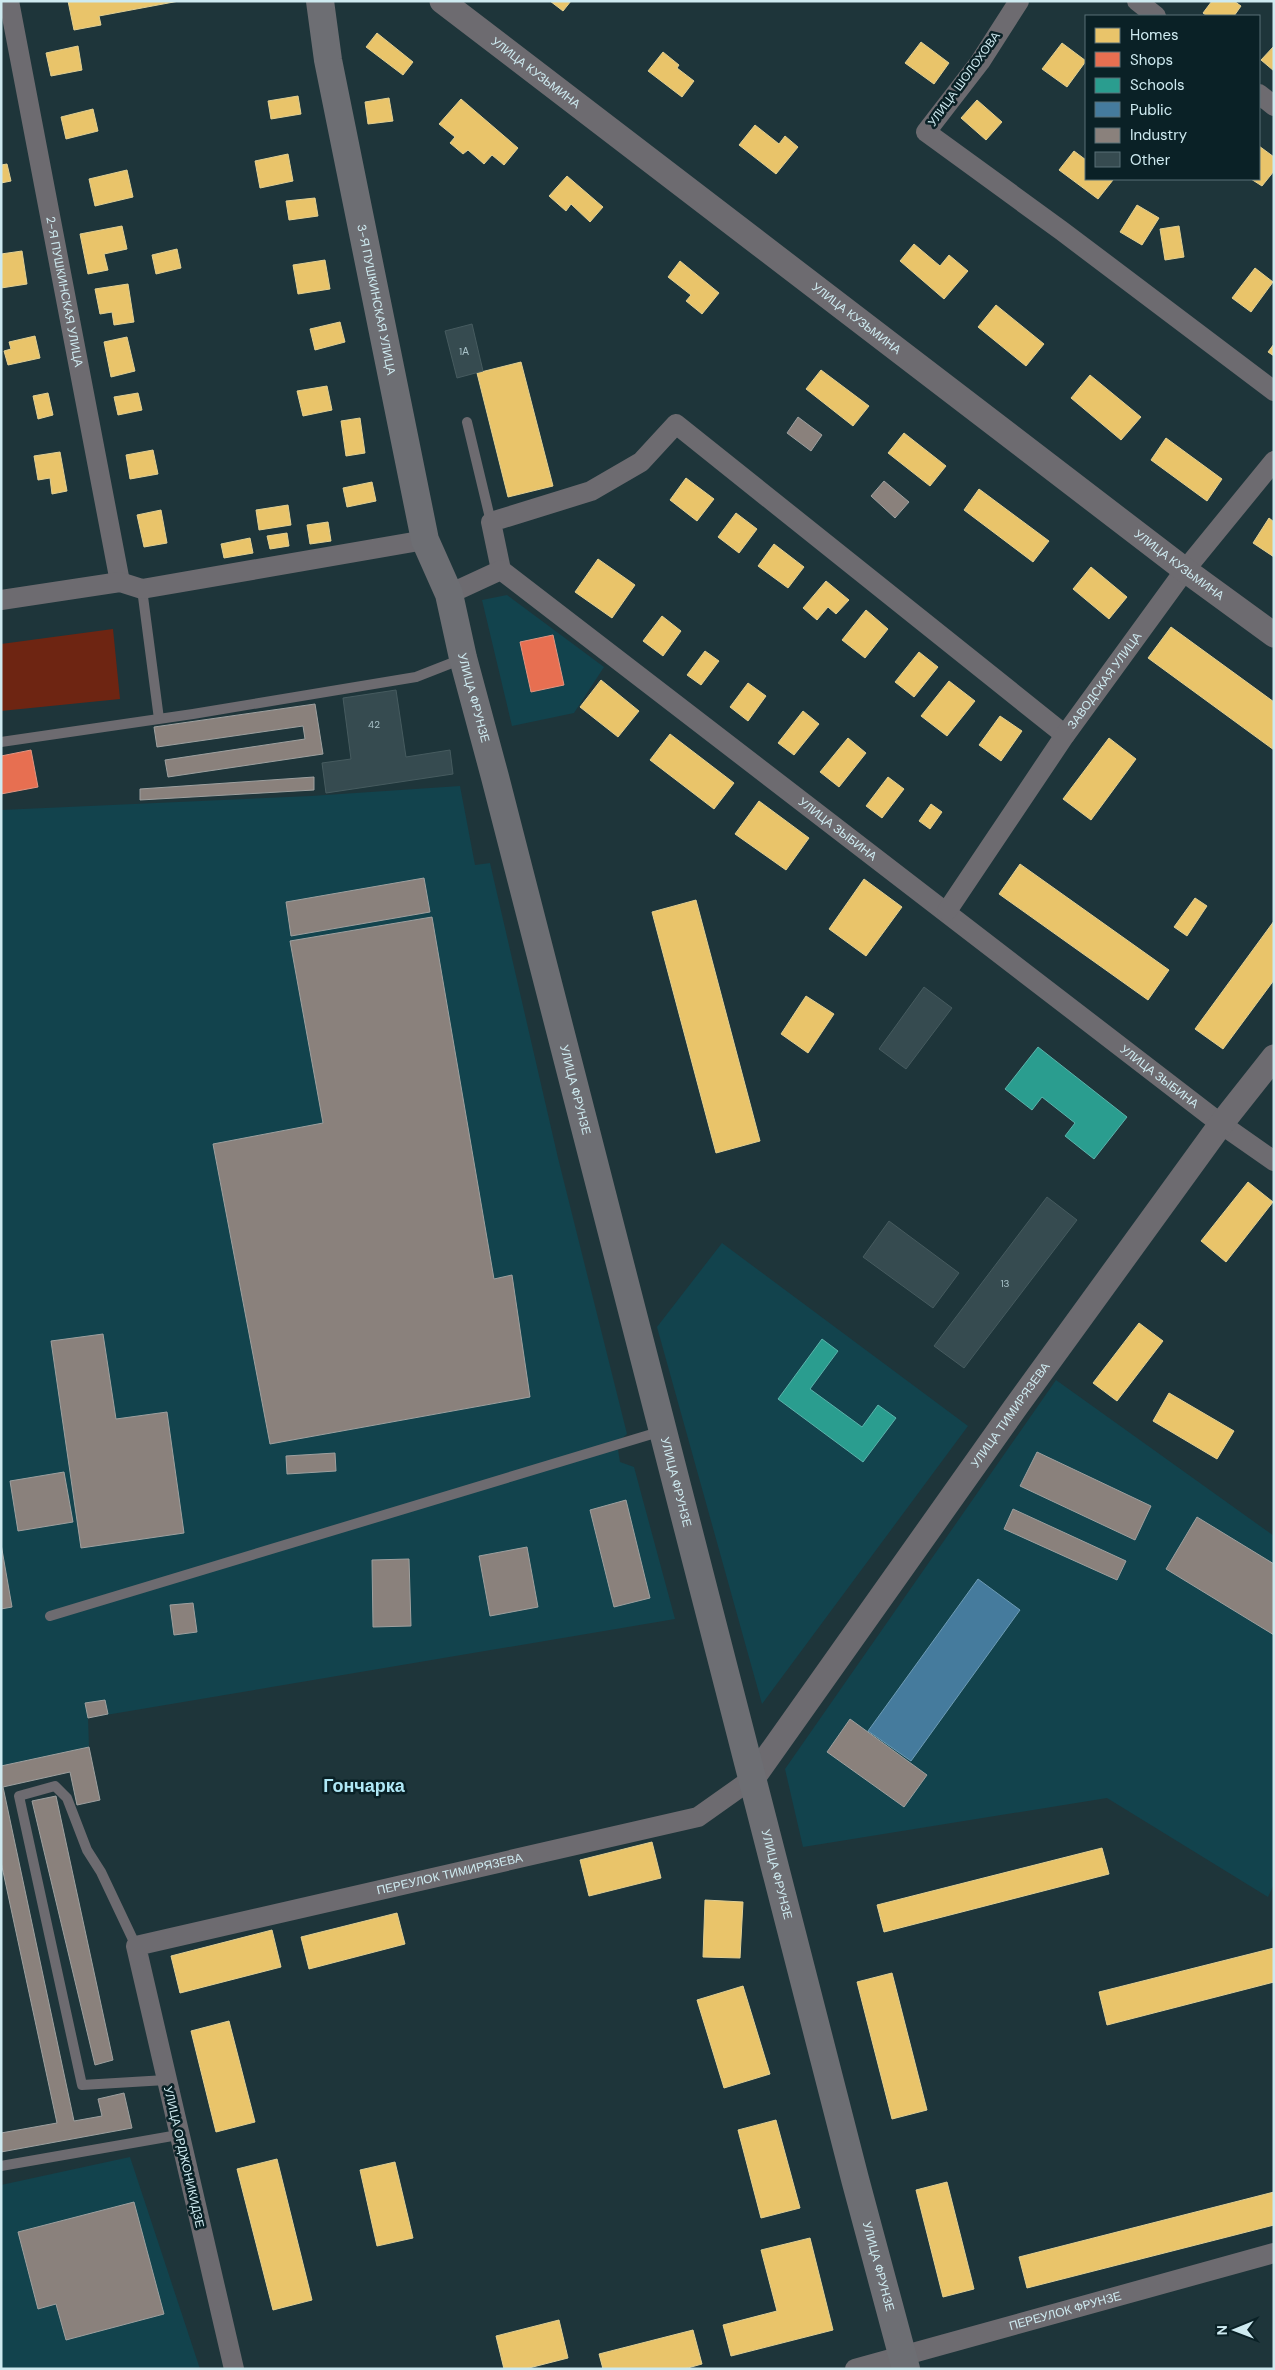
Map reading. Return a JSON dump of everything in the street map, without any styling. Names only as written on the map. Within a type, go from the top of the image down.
[{"type":"main road","name":"3-Я ПУШКИНСКАЯ УЛИЦА","points":[[320,1],[328,60],[425,540],[448,594]]},
{"type":"main road","name":"УЛИЦА ФРУНЗЕ","points":[[448,594],[853,2170],[905,2362]]},
{"type":"street","name":"2-Я ПУШКИНСКАЯ УЛИЦА","points":[[9,1],[120,582]]},
{"type":"street","name":"УЛИЦА КУЗЬМИНА","points":[[442,1],[1185,570],[1274,635]]},
{"type":"street","name":"УЛИЦА ШОЛОХОВА","points":[[1019,1],[980,62],[926,132],[1062,231],[1274,391]]},
{"type":"street","points":[[1136,1],[1155,15]]},
{"type":"street","points":[[1260,95],[1274,106]]},
{"type":"street","points":[[448,594],[501,570],[491,522],[591,491],[640,462],[676,424],[1065,735]]},
{"type":"street","name":"ЗАВОДСКАЯ УЛИЦА","points":[[947,911],[1065,735],[1185,570],[1274,461]]},
{"type":"street","points":[[1,600],[120,582],[142,589],[425,540]]},
{"type":"street","name":"УЛИЦА ЗЫБИНА","points":[[501,570],[947,911],[1221,1124],[1274,1161]]},
{"type":"street","name":"УЛИЦА ТИМИРЯЗЕВА","points":[[753,1778],[1015,1408],[1221,1124],[1274,1057]]},
{"type":"street","name":"ПЕРЕУЛОК ТИМИРЯЗЕВА","points":[[136,1946],[698,1817],[753,1778]]},
{"type":"street","name":"УЛИЦА ОРДЖОНИКИДЗЕ","points":[[136,1946],[178,2136],[234,2369]]},
{"type":"street","name":"ПЕРЕУЛОК ФРУНЗЕ","points":[[855,2369],[905,2362],[1274,2253]]},
{"type":"lane","points":[[467,422],[491,522]]},
{"type":"lane","points":[[142,589],[159,719]]},
{"type":"lane","points":[[1,742],[159,719],[416,677],[463,658]]},
{"type":"lane","points":[[50,1616],[663,1430]]},
{"type":"lane","points":[[136,1946],[101,1872],[87,1850],[67,1798],[55,1786],[19,1796],[82,2085],[166,2080]]},
{"type":"lane","points":[[1,2166],[178,2136]]},
{"type":"shaded area","points":[[507,595],[604,667],[574,713],[512,726],[482,600]]},
{"type":"shaded area","points":[[113,629],[120,699],[1,711],[1,644]]},
{"type":"shaded area","points":[[460,786],[475,865],[490,863],[558,1158],[627,1434],[617,1443],[620,1462],[634,1467],[675,1619],[88,1718],[89,1747],[1,1766],[1,810],[311,796]]},
{"type":"shaded area","points":[[722,1243],[968,1426],[762,1704],[657,1327]]},
{"type":"shaded area","points":[[1056,1380],[1274,1536],[1274,1884],[1268,1897],[1107,1798],[803,1847],[785,1769]]},
{"type":"shaded area","points":[[130,2157],[200,2369],[1,2369],[1,2185]]},
{"type":"building: Homes","points":[[68,1],[179,1],[99,16],[101,25],[74,30]]},
{"type":"building: Homes","points":[[550,1],[571,1],[563,11]]},
{"type":"building: Homes","points":[[1212,1],[1234,1],[1241,6],[1235,15],[1206,15],[1203,13]]},
{"type":"building: Homes","points":[[377,33],[413,62],[403,75],[366,47]]},
{"type":"building: Homes","points":[[921,42],[949,63],[934,84],[905,63]]},
{"type":"building: Homes","points":[[1062,43],[1085,60],[1067,87],[1042,69]]},
{"type":"building: Homes","points":[[78,46],[82,70],[51,76],[46,53]]},
{"type":"building: Homes","points":[[1274,46],[1274,71],[1261,60]]},
{"type":"building: Homes","points":[[663,52],[679,65],[677,68],[694,81],[682,97],[648,71]]},
{"type":"building: Homes","points":[[298,96],[301,114],[271,119],[268,101]]},
{"type":"building: Homes","points":[[389,98],[393,121],[368,124],[365,102]]},
{"type":"building: Homes","points":[[461,99],[518,148],[504,165],[492,155],[484,164],[468,150],[463,154],[450,143],[455,137],[439,124]]},
{"type":"building: Homes","points":[[977,100],[1002,122],[986,140],[961,118]]},
{"type":"building: Homes","points":[[93,109],[98,131],[66,139],[61,117]]},
{"type":"building: Homes","points":[[755,125],[779,144],[785,136],[798,147],[776,174],[739,145]]},
{"type":"building: Homes","points":[[1260,147],[1274,157],[1274,171],[1262,186],[1253,180],[1260,180]]},
{"type":"building: Homes","points":[[1074,151],[1085,159],[1085,180],[1113,180],[1098,199],[1059,170]]},
{"type":"building: Homes","points":[[288,154],[293,181],[260,188],[255,161]]},
{"type":"building: Homes","points":[[7,164],[11,181],[1,183],[1,165]]},
{"type":"building: Homes","points":[[127,170],[133,197],[95,206],[89,179]]},
{"type":"building: Homes","points":[[567,176],[603,207],[590,222],[571,204],[566,211],[549,196]]},
{"type":"building: Homes","points":[[315,198],[318,216],[289,220],[286,201]]},
{"type":"building: Homes","points":[[1137,205],[1159,218],[1142,245],[1120,232]]},
{"type":"building: Homes","points":[[122,226],[127,249],[104,254],[108,270],[88,274],[80,234]]},
{"type":"building: Homes","points":[[1179,226],[1184,257],[1165,260],[1160,229]]},
{"type":"building: Homes","points":[[914,244],[940,266],[949,255],[968,271],[944,299],[900,261]]},
{"type":"building: Homes","points":[[177,249],[181,268],[156,274],[152,255]]},
{"type":"building: Homes","points":[[22,251],[27,284],[1,288],[1,254]]},
{"type":"building: Homes","points":[[325,260],[330,289],[298,294],[293,265]]},
{"type":"building: Homes","points":[[680,261],[719,293],[702,314],[686,301],[691,295],[668,277]]},
{"type":"building: Homes","points":[[1255,268],[1273,282],[1251,312],[1232,298]]},
{"type":"building: Homes","points":[[128,284],[134,322],[114,325],[112,312],[100,314],[95,289]]},
{"type":"building: Homes","points":[[996,305],[1044,344],[1026,366],[978,327]]},
{"type":"building: Homes","points":[[340,322],[345,342],[315,350],[310,329]]},
{"type":"building: Homes","points":[[35,336],[40,358],[8,365],[4,351],[11,349],[9,342]]},
{"type":"building: Homes","points":[[127,337],[135,371],[111,377],[104,342]]},
{"type":"building: Homes","points":[[1274,344],[1274,356],[1268,352]]},
{"type":"building: Homes","points":[[521,362],[553,486],[508,497],[477,373]]},
{"type":"building: Homes","points":[[821,370],[869,406],[853,426],[806,389]]},
{"type":"building: Homes","points":[[1090,375],[1141,417],[1121,440],[1071,398]]},
{"type":"building: Homes","points":[[327,386],[332,410],[303,416],[297,391]]},
{"type":"building: Homes","points":[[48,393],[53,415],[38,419],[33,396]]},
{"type":"building: Homes","points":[[138,393],[142,410],[118,415],[114,397]]},
{"type":"building: Homes","points":[[360,418],[365,453],[346,456],[341,421]]},
{"type":"building: Homes","points":[[904,433],[946,466],[930,486],[888,453]]},
{"type":"building: Homes","points":[[1166,438],[1222,479],[1207,501],[1151,460]]},
{"type":"building: Homes","points":[[153,450],[158,474],[130,479],[126,455]]},
{"type":"building: Homes","points":[[60,452],[67,491],[52,494],[50,478],[38,480],[34,456]]},
{"type":"building: Homes","points":[[686,478],[714,499],[697,521],[670,500]]},
{"type":"building: Homes","points":[[372,482],[376,501],[347,507],[343,488]]},
{"type":"building: Homes","points":[[979,489],[1049,541],[1033,562],[964,510]]},
{"type":"building: Homes","points":[[288,505],[291,525],[259,530],[256,510]]},
{"type":"building: Homes","points":[[161,510],[167,543],[144,547],[137,515]]},
{"type":"building: Homes","points":[[736,513],[757,529],[739,553],[718,537]]},
{"type":"building: Homes","points":[[1269,518],[1274,522],[1274,557],[1253,543]]},
{"type":"building: Homes","points":[[328,522],[331,541],[310,544],[307,525]]},
{"type":"building: Homes","points":[[287,533],[289,546],[270,549],[267,536]]},
{"type":"building: Homes","points":[[250,538],[253,553],[224,558],[221,544]]},
{"type":"building: Homes","points":[[774,544],[804,567],[788,588],[758,566]]},
{"type":"building: Homes","points":[[598,559],[635,585],[612,618],[575,592]]},
{"type":"building: Homes","points":[[1091,567],[1127,597],[1109,619],[1073,589]]},
{"type":"building: Homes","points":[[826,581],[849,600],[836,614],[828,607],[817,620],[803,608]]},
{"type":"building: Homes","points":[[866,610],[888,629],[865,658],[842,640]]},
{"type":"building: Homes","points":[[662,616],[681,631],[663,656],[643,641]]},
{"type":"building: Homes","points":[[1171,627],[1274,702],[1274,750],[1148,658]]},
{"type":"building: Homes","points":[[705,651],[719,661],[701,685],[687,675]]},
{"type":"building: Homes","points":[[919,652],[938,667],[914,697],[895,682]]},
{"type":"building: Homes","points":[[601,680],[639,711],[618,737],[580,707]]},
{"type":"building: Homes","points":[[949,681],[975,701],[947,736],[921,716]]},
{"type":"building: Homes","points":[[748,683],[766,696],[748,721],[730,707]]},
{"type":"building: Homes","points":[[803,711],[819,724],[794,755],[778,743]]},
{"type":"building: Homes","points":[[1000,716],[1022,731],[1001,761],[979,745]]},
{"type":"building: Homes","points":[[670,734],[734,783],[714,809],[650,760]]},
{"type":"building: Homes","points":[[848,738],[866,753],[839,787],[820,772]]},
{"type":"building: Homes","points":[[1109,738],[1136,759],[1091,820],[1063,799]]},
{"type":"building: Homes","points":[[888,777],[904,789],[882,818],[866,806]]},
{"type":"building: Homes","points":[[759,801],[809,838],[786,870],[735,834]]},
{"type":"building: Homes","points":[[931,804],[942,812],[930,829],[919,821]]},
{"type":"building: Homes","points":[[1020,864],[1169,970],[1148,1000],[999,894]]},
{"type":"building: Homes","points":[[864,879],[902,907],[866,956],[829,929]]},
{"type":"building: Homes","points":[[1195,898],[1207,906],[1187,936],[1174,927]]},
{"type":"building: Homes","points":[[696,900],[760,1141],[716,1153],[652,912]]},
{"type":"building: Homes","points":[[1274,921],[1274,980],[1223,1049],[1195,1029]]},
{"type":"building: Homes","points":[[806,996],[834,1014],[808,1053],[781,1034]]},
{"type":"building: Homes","points":[[1248,1182],[1273,1202],[1226,1262],[1201,1241]]},
{"type":"building: Homes","points":[[1139,1323],[1163,1341],[1117,1401],[1093,1383]]},
{"type":"building: Homes","points":[[1169,1393],[1234,1431],[1217,1459],[1153,1421]]},
{"type":"building: Homes","points":[[652,1842],[661,1878],[589,1896],[580,1860]]},
{"type":"building: Homes","points":[[1102,1848],[1109,1874],[884,1932],[877,1905]]},
{"type":"building: Homes","points":[[705,1900],[743,1902],[740,1958],[703,1957]]},
{"type":"building: Homes","points":[[397,1913],[405,1944],[309,1969],[301,1937]]},
{"type":"building: Homes","points":[[272,1930],[281,1967],[180,1993],[171,1956]]},
{"type":"building: Homes","points":[[1274,1948],[1274,1982],[1107,2025],[1099,1992]]},
{"type":"building: Homes","points":[[892,1973],[927,2110],[892,2119],[857,1982]]},
{"type":"building: Homes","points":[[743,1986],[770,2074],[724,2088],[697,2000]]},
{"type":"building: Homes","points":[[229,2021],[255,2122],[216,2132],[191,2031]]},
{"type":"building: Homes","points":[[776,2120],[800,2208],[761,2218],[738,2130]]},
{"type":"building: Homes","points":[[277,2159],[312,2300],[273,2310],[237,2169]]},
{"type":"building: Homes","points":[[395,2162],[413,2238],[377,2246],[360,2170]]},
{"type":"building: Homes","points":[[947,2182],[974,2289],[943,2297],[916,2190]]},
{"type":"building: Homes","points":[[1274,2192],[1274,2225],[1027,2288],[1019,2257]]},
{"type":"building: Homes","points":[[810,2238],[833,2330],[731,2356],[723,2325],[777,2311],[761,2250]]},
{"type":"building: Homes","points":[[559,2320],[568,2358],[525,2369],[504,2369],[496,2336]]},
{"type":"building: Homes","points":[[693,2330],[702,2364],[684,2369],[603,2369],[599,2354]]},
{"type":"building: Shops","points":[[553,635],[564,685],[531,692],[520,642]]},
{"type":"building: Shops","points":[[31,750],[38,787],[1,794],[1,756]]},
{"type":"building: Schools","points":[[1038,1047],[1127,1117],[1094,1159],[1065,1136],[1075,1123],[1042,1097],[1032,1110],[1005,1089]]},
{"type":"building: Schools","points":[[822,1339],[838,1351],[810,1389],[862,1427],[878,1405],[896,1418],[863,1462],[778,1399]]},
{"type":"building: Public","points":[[978,1579],[1020,1610],[911,1761],[868,1731]]},
{"type":"building: Industry","points":[[798,417],[822,435],[811,451],[787,433]]},
{"type":"building: Industry","points":[[884,481],[909,502],[895,518],[871,496]]},
{"type":"building: Industry","points":[[315,704],[323,754],[168,777],[165,760],[305,739],[303,726],[157,747],[154,727]]},
{"type":"building: Industry","points":[[314,777],[314,790],[140,800],[140,789]]},
{"type":"building: Industry","points":[[424,878],[430,912],[291,936],[286,902]]},
{"type":"building: Industry","points":[[432,917],[494,1279],[512,1275],[530,1397],[270,1444],[213,1144],[323,1123],[290,941]]},
{"type":"building: Industry","points":[[103,1334],[116,1419],[167,1412],[184,1533],[81,1548],[51,1341]]},
{"type":"building: Industry","points":[[1037,1452],[1151,1506],[1135,1540],[1020,1486]]},
{"type":"building: Industry","points":[[335,1453],[336,1471],[287,1474],[286,1456]]},
{"type":"building: Industry","points":[[64,1472],[73,1522],[18,1531],[10,1481]]},
{"type":"building: Industry","points":[[626,1500],[650,1598],[614,1607],[590,1510]]},
{"type":"building: Industry","points":[[1013,1509],[1126,1561],[1117,1580],[1004,1529]]},
{"type":"building: Industry","points":[[1197,1517],[1274,1564],[1274,1635],[1166,1569]]},
{"type":"building: Industry","points":[[1,1544],[12,1607],[1,1609]]},
{"type":"building: Industry","points":[[527,1547],[538,1607],[490,1616],[479,1556]]},
{"type":"building: Industry","points":[[409,1559],[411,1626],[373,1627],[372,1560]]},
{"type":"building: Industry","points":[[193,1603],[197,1632],[174,1635],[170,1605]]},
{"type":"building: Industry","points":[[105,1700],[108,1714],[88,1718],[85,1703]]},
{"type":"building: Industry","points":[[850,1719],[927,1775],[904,1807],[827,1752]]},
{"type":"building: Industry","points":[[89,1747],[100,1800],[77,1805],[70,1772],[3,1787],[74,2121],[102,2116],[98,2099],[124,2093],[132,2128],[1,2152],[1,2133],[57,2123],[1,1862],[1,1766]]},
{"type":"building: Industry","points":[[56,1796],[113,2060],[95,2065],[32,1801]]},
{"type":"building: Industry","points":[[134,2202],[164,2314],[66,2340],[56,2304],[38,2309],[18,2232]]},
{"type":"building: Other","points":[[472,324],[483,371],[457,378],[445,331]]},
{"type":"building: Other","points":[[396,690],[406,757],[450,750],[453,774],[326,793],[322,763],[351,759],[343,698]]},
{"type":"building: Other","points":[[924,987],[952,1008],[906,1069],[879,1049]]},
{"type":"building: Other","points":[[1047,1197],[1077,1220],[964,1368],[934,1346]]},
{"type":"building: Other","points":[[889,1221],[959,1273],[933,1308],[863,1257]]},
{"type":"district","name":"Гончарка","points":[[364,1786]]}]
